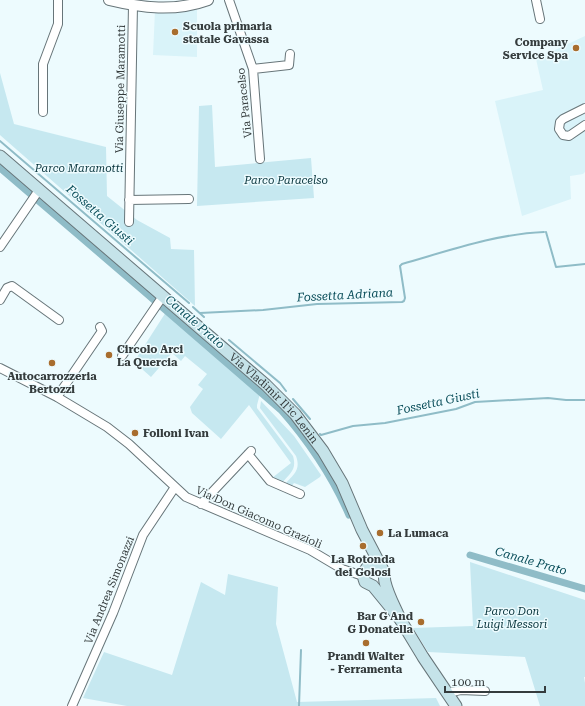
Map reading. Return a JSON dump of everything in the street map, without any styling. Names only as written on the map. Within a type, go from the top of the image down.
[{"type":"main road","name":"Via Vladimir Il'ic Lenin","points":[[0,156],[36,195],[266,385],[295,414],[316,440],[336,472],[368,542],[385,573],[384,580],[400,619]]},
{"type":"main road","name":"Via Vladimir Il'ic Lenin","points":[[366,571],[369,554],[368,542]]},
{"type":"main road","points":[[381,567],[375,565],[366,571],[364,579],[367,584],[373,586],[380,585],[384,580]]},
{"type":"main road","points":[[373,586],[400,619],[423,657],[456,706]]},
{"type":"street","points":[[43,112],[43,64],[58,24],[58,0]]},
{"type":"street","points":[[109,0],[154,8],[174,8],[208,0]]},
{"type":"street","name":"Via Paracelso","points":[[229,0],[253,69],[260,159]]},
{"type":"street","points":[[536,0],[540,19]]},
{"type":"street","name":"Via Giuseppe Maramotti","points":[[129,222],[133,5]]},
{"type":"street","points":[[253,69],[289,65],[290,54]]},
{"type":"street","points":[[585,108],[563,119],[560,122],[559,129],[563,135],[569,136],[585,125]]},
{"type":"street","points":[[0,247],[36,195]]},
{"type":"street","points":[[129,200],[189,199]]},
{"type":"street","points":[[0,300],[8,288],[12,286],[59,320]]},
{"type":"street","points":[[122,356],[161,299]]},
{"type":"street","points":[[57,397],[102,331],[100,328]]},
{"type":"street","name":"Via Don Giacomo Grazioli","points":[[0,368],[57,397],[107,427],[129,444],[186,497],[310,550],[342,569],[366,571]]},
{"type":"street","points":[[201,504],[250,453],[270,482],[300,494]]},
{"type":"street","name":"Via Andrea Simonazzi","points":[[72,706],[113,614],[143,535],[175,487]]},
{"type":"street","points":[[448,693],[460,690],[485,691]]},
{"type":"shaded area","name":"Scuola primaria statale Gavassa","points":[[197,7],[197,57],[153,55],[155,10]]},
{"type":"shaded area","points":[[585,36],[585,172],[583,174],[570,176],[571,199],[522,216],[495,101],[543,90],[536,59]]},
{"type":"green space","name":"Parco Maramotti","points":[[0,73],[14,124],[106,147],[107,196],[137,220],[170,238],[171,249],[194,250],[195,306],[0,135]]},
{"type":"green space","name":"Parco Paracelso","points":[[212,105],[215,167],[311,158],[314,198],[197,206],[199,106]]},
{"type":"green space","points":[[166,312],[259,392],[261,390],[257,408],[293,456],[293,468],[282,483],[272,478],[291,463],[249,405],[221,439],[192,413],[190,407],[203,389],[198,385],[207,374],[185,356],[181,361],[172,353],[151,377],[134,362]]},
{"type":"green space","points":[[261,401],[294,436],[321,475],[305,487],[294,483],[291,487],[285,484],[296,472],[298,465],[296,456],[260,408]]},
{"type":"green space","name":"Parco Don Luigi Messori","points":[[470,562],[585,600],[585,706],[540,706],[525,657],[428,652],[413,628],[473,626]]},
{"type":"green space","points":[[228,574],[278,587],[276,624],[297,702],[436,698],[440,706],[127,706],[83,698],[104,652],[172,675],[201,582],[225,595]]},
{"type":"waterway","name":"Fossetta Giusti","points":[[0,141],[189,303]]},
{"type":"waterway","name":"Canale Prato","points":[[0,168],[281,410],[301,434],[319,460],[349,515]]},
{"type":"waterway","name":"Fossetta Adriana","points":[[200,313],[263,310],[317,304],[402,302],[405,298],[400,266],[402,264],[490,240],[526,233],[544,232]]},
{"type":"waterway","name":"Fossetta Adriana","points":[[546,232],[556,267],[585,264]]},
{"type":"waterway","name":"Fossetta Giusti","points":[[193,307],[204,317]]},
{"type":"waterway","name":"Fossetta Giusti","points":[[229,340],[280,383],[286,391]]},
{"type":"waterway","name":"Fossetta Giusti","points":[[320,434],[321,435],[353,426],[385,423],[456,409],[475,402],[548,398],[585,400]]},
{"type":"waterway","name":"Fossetta Giusti","points":[[293,399],[310,419]]},
{"type":"waterway","name":"Canale Prato","points":[[470,555],[585,589]]},
{"type":"waterway","points":[[299,706],[301,650]]},
{"type":"place","name":"Scuola primaria statale Gavassa","points":[[175,32]]},
{"type":"place","name":"Company Service Spa","points":[[576,48]]},
{"type":"place","name":"Circolo Arci La Quercia","points":[[109,355]]},
{"type":"place","name":"Autocarrozzeria Bertozzi","points":[[52,363]]},
{"type":"place","name":"Folloni Ivan","points":[[135,433]]},
{"type":"place","name":"La Lumaca","points":[[380,533]]},
{"type":"place","name":"La Rotonda dei Golosi","points":[[363,546]]},
{"type":"place","name":"Bar G And G Donatella","points":[[421,622]]},
{"type":"place","name":"Prandi Walter - Ferramenta","points":[[366,643]]}]
